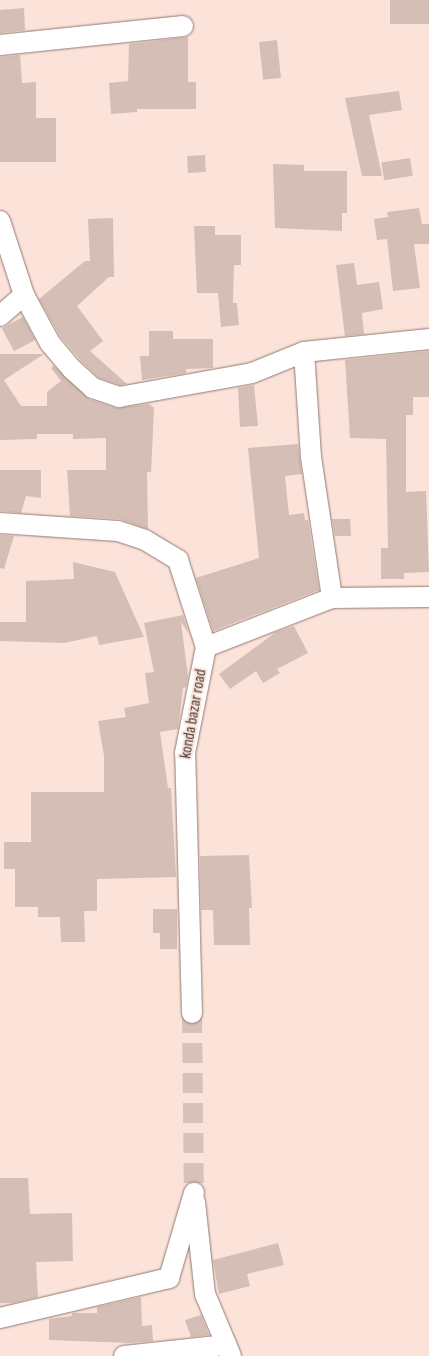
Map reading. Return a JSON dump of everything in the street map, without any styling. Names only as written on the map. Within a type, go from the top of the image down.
[{"type":"street","points":[[0,45],[183,26]]},
{"type":"street","points":[[0,221],[24,295],[50,343],[73,370],[93,388],[119,397],[252,373],[304,352],[429,339]]},
{"type":"street","points":[[0,316],[24,295]]},
{"type":"street","points":[[304,352],[311,457],[332,598]]},
{"type":"street","points":[[0,523],[118,531],[145,540],[178,560],[206,647]]},
{"type":"street","name":"konda bazar road","points":[[192,1013],[185,753],[206,647],[332,598],[429,596]]},
{"type":"street","points":[[0,1318],[170,1278],[194,1193],[205,1294],[228,1350],[124,1356]]},
{"type":"building","points":[[390,0],[429,0],[429,24],[390,24]]},
{"type":"building","points":[[24,8],[25,30],[0,33],[0,10]]},
{"type":"building","points":[[188,37],[188,82],[196,82],[196,109],[137,109],[137,112],[111,114],[109,83],[128,81],[129,44]]},
{"type":"building","points":[[277,40],[281,78],[263,80],[259,42]]},
{"type":"building","points":[[20,55],[22,83],[36,82],[36,118],[56,118],[56,162],[0,162],[0,57]]},
{"type":"building","points":[[399,91],[402,110],[369,115],[382,176],[362,176],[345,98]]},
{"type":"building","points":[[205,155],[206,172],[188,173],[187,156]]},
{"type":"building","points":[[410,158],[413,176],[384,180],[381,163]]},
{"type":"building","points":[[273,164],[304,165],[304,171],[347,171],[347,213],[342,213],[342,231],[275,228]]},
{"type":"building","points":[[419,208],[422,224],[429,224],[429,244],[414,244],[420,288],[393,291],[387,239],[377,240],[374,219],[388,217],[387,212]]},
{"type":"building","points":[[113,218],[114,277],[109,277],[77,306],[103,341],[90,351],[127,384],[120,385],[99,378],[82,362],[60,336],[39,299],[85,261],[90,261],[88,219]]},
{"type":"building","points":[[194,226],[215,226],[215,235],[241,235],[241,265],[234,265],[233,303],[237,303],[239,325],[221,327],[218,293],[197,293]]},
{"type":"building","points":[[354,263],[357,285],[379,282],[383,309],[362,313],[364,334],[345,336],[336,265]]},
{"type":"building","points":[[23,317],[35,340],[14,351],[2,328]]},
{"type":"building","points":[[149,331],[173,331],[173,339],[213,339],[213,368],[186,369],[186,373],[142,380],[140,356],[149,356]]},
{"type":"building","points":[[429,351],[429,397],[413,397],[413,415],[406,415],[406,492],[426,491],[429,572],[404,573],[404,579],[381,579],[381,548],[388,548],[386,439],[350,438],[345,360]]},
{"type":"building","points":[[0,354],[44,354],[4,380],[21,406],[47,406],[47,392],[61,381],[51,368],[54,366],[89,399],[116,408],[149,404],[154,408],[151,472],[147,472],[148,529],[119,519],[70,516],[67,470],[106,470],[106,438],[73,439],[73,434],[37,434],[37,439],[0,440]]},
{"type":"building","points":[[254,385],[258,426],[240,427],[238,388]]},
{"type":"building","points":[[298,444],[302,474],[285,476],[289,515],[304,513],[305,520],[308,520],[319,590],[213,631],[196,578],[259,558],[248,448]]},
{"type":"building","points":[[0,470],[41,470],[41,498],[26,496],[21,513],[0,511]]},
{"type":"building","points":[[332,519],[350,519],[351,536],[335,536]]},
{"type":"building","points":[[0,535],[14,536],[4,569],[0,568]]},
{"type":"building","points":[[73,562],[115,572],[144,637],[99,645],[97,636],[64,643],[0,641],[0,622],[26,622],[26,581],[74,579]]},
{"type":"building","points":[[183,615],[189,634],[181,622],[188,677],[186,687],[183,688],[178,729],[160,732],[168,788],[171,788],[176,877],[97,879],[97,911],[84,911],[85,942],[61,942],[60,917],[38,917],[38,907],[15,907],[15,869],[4,869],[4,842],[31,842],[31,792],[104,792],[104,756],[98,721],[126,717],[124,708],[149,703],[145,673],[154,672],[144,623]]},
{"type":"building","points":[[294,626],[308,653],[277,669],[280,673],[263,683],[256,671],[230,689],[219,674],[276,632]]},
{"type":"building","points":[[249,855],[252,908],[249,908],[250,945],[214,945],[213,910],[201,910],[200,856]]},
{"type":"building","points":[[153,909],[177,909],[177,949],[160,949],[160,933],[153,933]]},
{"type":"building","points":[[0,1178],[28,1178],[30,1214],[72,1213],[73,1261],[36,1262],[38,1297],[13,1303],[0,1303]]},
{"type":"building","points":[[278,1243],[284,1265],[247,1274],[250,1286],[219,1294],[213,1260]]},
{"type":"building","points":[[141,1297],[142,1326],[152,1325],[153,1341],[130,1343],[49,1340],[49,1319],[72,1316],[72,1313],[97,1313],[97,1307]]},
{"type":"building","points":[[201,1315],[209,1335],[191,1337],[185,1320]]},
{"type":"tunnel","points":[[192,1013],[194,1193]]}]
